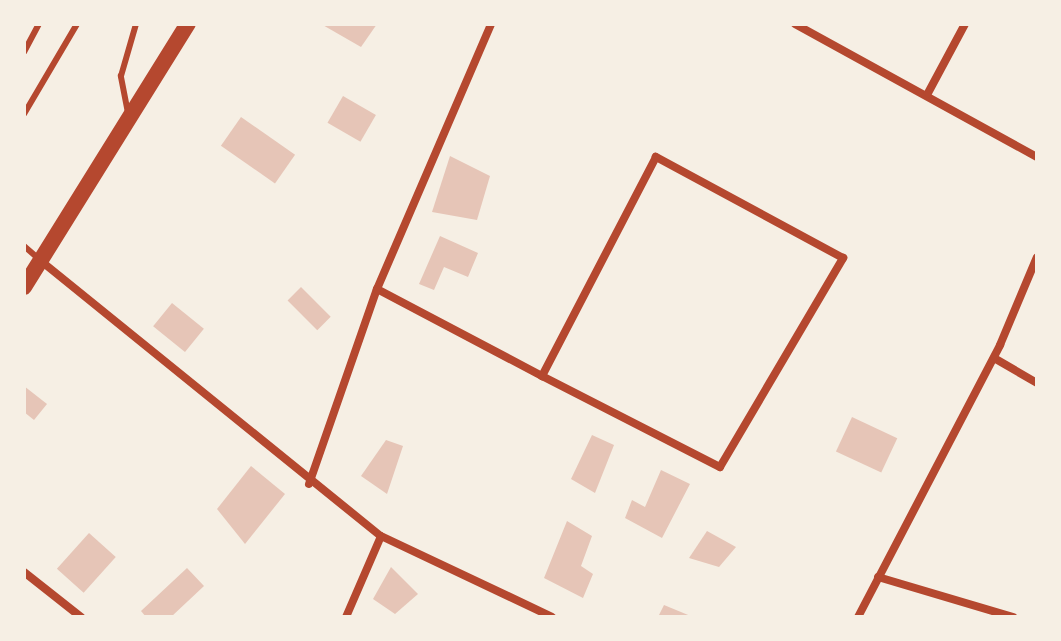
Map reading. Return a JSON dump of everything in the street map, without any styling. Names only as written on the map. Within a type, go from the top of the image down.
[{"type":"main road","points":[[24,287],[188,24]]},
{"type":"street","points":[[309,484],[377,289],[491,24]]},
{"type":"street","points":[[795,24],[928,93],[1037,157]]},
{"type":"street","points":[[928,93],[965,24]]},
{"type":"street","points":[[377,289],[542,376],[720,467],[843,258],[656,157],[542,376]]},
{"type":"street","points":[[858,617],[994,358],[1037,257]]},
{"type":"street","points":[[39,259],[309,484],[381,536],[552,617]]},
{"type":"street","points":[[994,358],[1037,383]]},
{"type":"street","points":[[346,617],[381,536]]},
{"type":"street","points":[[24,572],[81,617]]},
{"type":"street","points":[[878,577],[1013,617]]},
{"type":"lane","points":[[24,52],[39,24]]},
{"type":"lane","points":[[24,114],[77,24]]},
{"type":"lane","points":[[129,120],[121,76],[136,24]]},
{"type":"lane","points":[[24,246],[39,259]]},
{"type":"building","points":[[321,24],[377,24],[361,47]]},
{"type":"building","points":[[343,96],[376,115],[360,142],[328,123]]},
{"type":"building","points":[[241,117],[295,155],[275,184],[221,146]]},
{"type":"building","points":[[450,156],[490,176],[477,220],[432,212]]},
{"type":"building","points":[[440,236],[478,253],[468,277],[444,267],[434,290],[419,284]]},
{"type":"building","points":[[301,287],[331,317],[317,330],[288,300]]},
{"type":"building","points":[[172,303],[204,329],[185,352],[153,326]]},
{"type":"building","points":[[24,386],[47,404],[34,420],[24,412]]},
{"type":"building","points":[[852,417],[897,438],[881,473],[836,451]]},
{"type":"building","points":[[592,435],[614,445],[595,493],[571,479]]},
{"type":"building","points":[[386,440],[403,446],[387,494],[361,476]]},
{"type":"building","points":[[251,466],[285,494],[245,544],[217,509]]},
{"type":"building","points":[[661,470],[690,484],[662,538],[625,518],[632,500],[645,507]]},
{"type":"building","points":[[567,521],[592,536],[581,566],[593,574],[583,598],[544,578]]},
{"type":"building","points":[[707,531],[736,547],[719,567],[689,558]]},
{"type":"building","points":[[89,533],[116,557],[84,593],[57,569]]},
{"type":"building","points":[[391,567],[418,594],[395,614],[373,599]]},
{"type":"building","points":[[187,568],[204,586],[171,617],[146,617],[141,611]]},
{"type":"building","points":[[664,605],[693,617],[658,617]]}]
